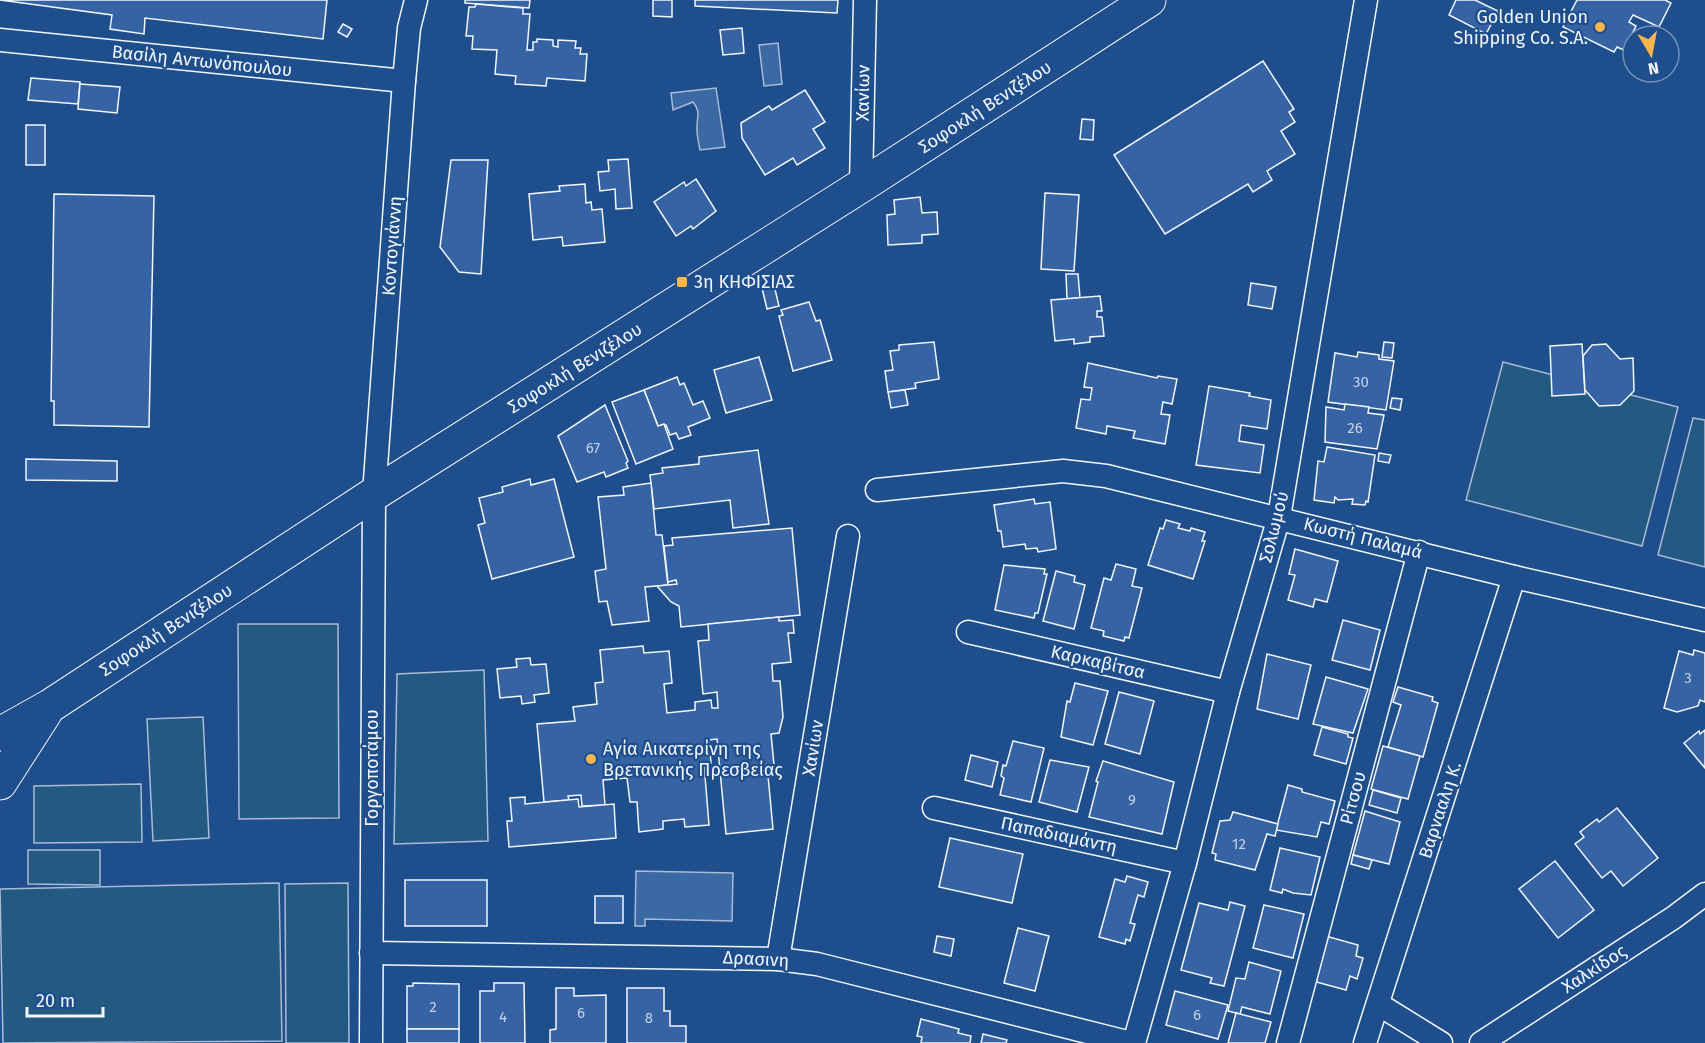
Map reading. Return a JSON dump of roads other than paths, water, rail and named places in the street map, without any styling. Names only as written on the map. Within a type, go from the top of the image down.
[{"type":"main road","name":"Σοφοκλή Βενιζέλου","points":[[0,734],[50,706],[374,494],[861,186],[1149,0]]},
{"type":"main road","points":[[0,783],[50,706]]},
{"type":"street","name":"Κοντογιάννη","points":[[374,494],[404,81],[409,28],[416,0]]},
{"type":"street","name":"Χανίων","points":[[861,186],[865,0]]},
{"type":"street","name":"Σολωμού","points":[[1133,1043],[1185,863],[1228,692],[1279,517],[1366,0]]},
{"type":"street","name":"Βασίλη Αντωνόπουλου","points":[[0,40],[404,81]]},
{"type":"street","name":"Κωστή Παλαμά","points":[[877,490],[1063,471],[1106,476],[1514,577],[1705,620]]},
{"type":"street","name":"Γοργοποτάμου","points":[[371,1043],[374,494]]},
{"type":"street","name":"Χανίων","points":[[778,959],[848,536]]},
{"type":"street","name":"Ρίτσου","points":[[1288,1043],[1419,552]]},
{"type":"street","name":"Βαρνααλη Κ.","points":[[1365,1043],[1514,577]]},
{"type":"street","name":"Καρκαβίτσα","points":[[968,632],[1228,692]]},
{"type":"street","name":"Παπαδιαμάντη","points":[[934,808],[1185,863]]},
{"type":"street","name":"Χαλκίδος","points":[[1481,1043],[1705,894]]},
{"type":"street","name":"Δρασινη","points":[[371,953],[778,959],[817,964],[1133,1043]]},
{"type":"street","points":[[1378,1004],[1441,1043]]},
{"type":"place","name":"Golden Union Shipping Co. S.A.","points":[[1600,27]]},
{"type":"place","name":"3η ΚΗΦΙΣΙΑΣ","points":[[682,282]]},
{"type":"place","name":"Αγία Αικατερίνη της Βρετανικής Πρεσβείας","points":[[591,759]]}]
